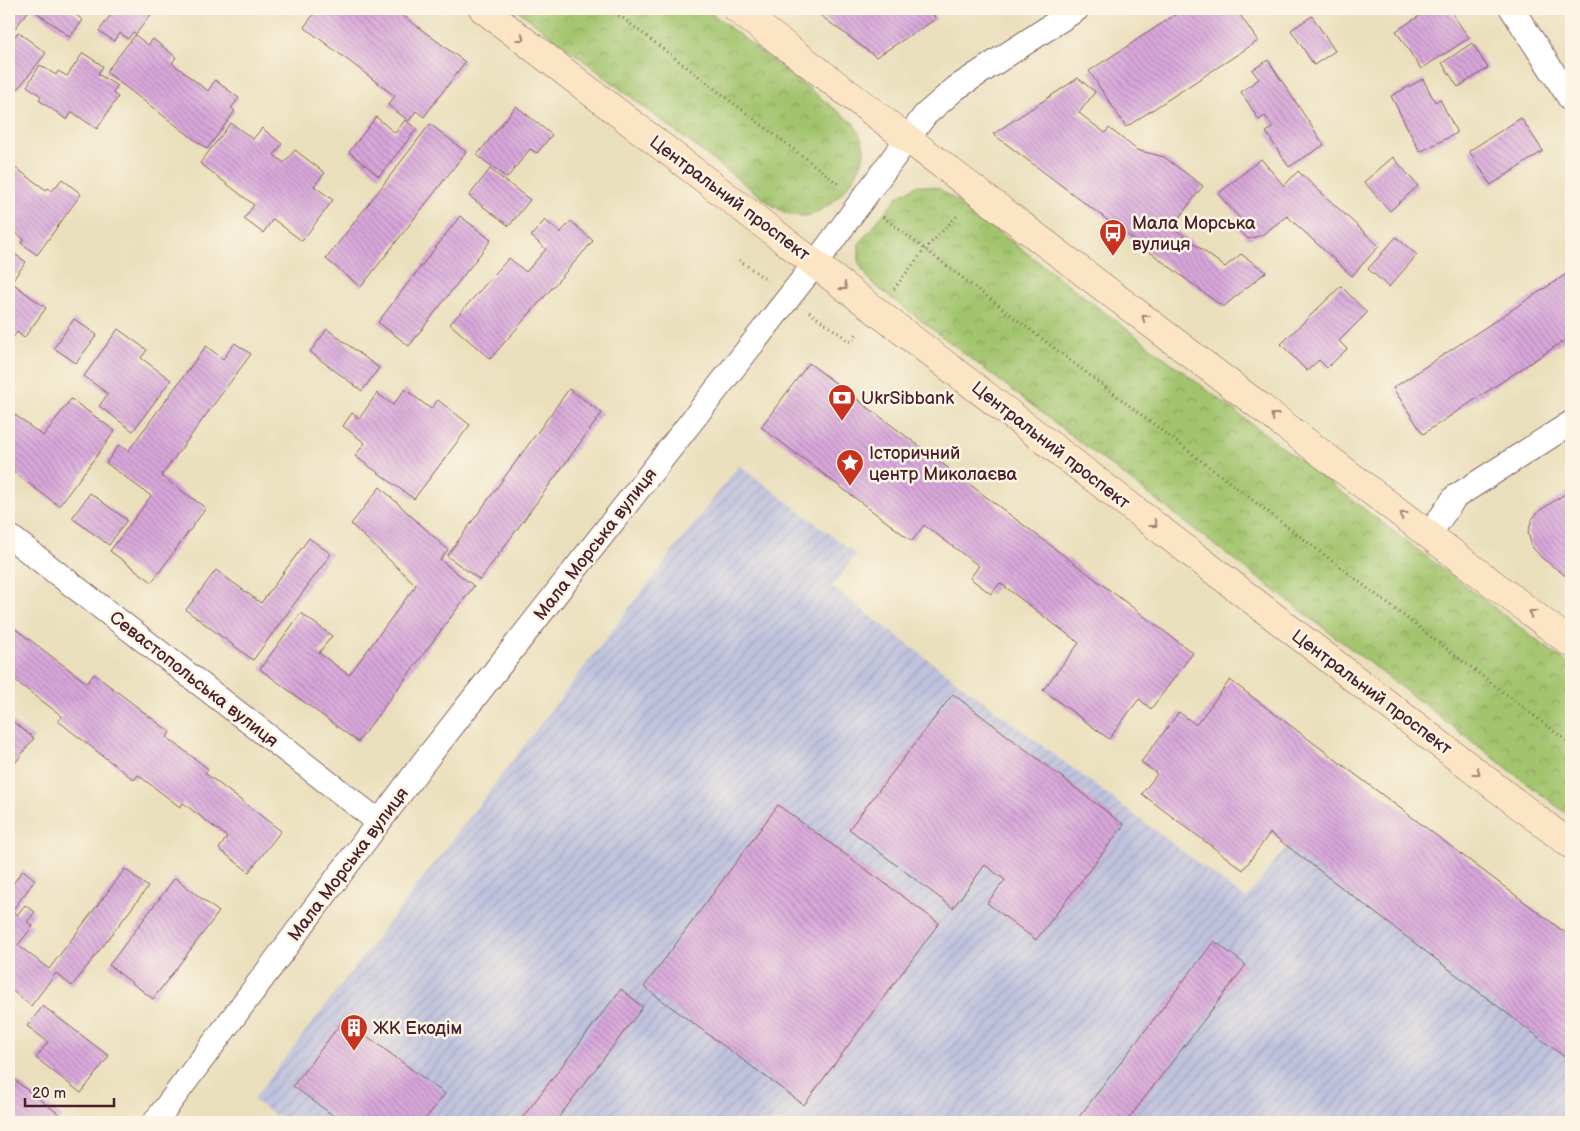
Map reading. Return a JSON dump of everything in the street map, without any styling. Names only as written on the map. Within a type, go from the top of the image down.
[{"type":"main road","name":"Центральний проспект","points":[[483,9],[1571,845]]},
{"type":"main road","points":[[737,9],[1571,643]]},
{"type":"street","name":"Мала Морська вулиця","points":[[156,1122],[429,755],[815,264],[925,114],[942,98],[1077,9]]},
{"type":"street","points":[[1512,9],[1571,100]]},
{"type":"street","points":[[1429,535],[1455,497],[1571,422]]},
{"type":"street","name":"Севастопольська вулиця","points":[[9,536],[379,822]]},
{"type":"path","points":[[611,9],[1571,744]]},
{"type":"path","points":[[925,249],[966,207]]},
{"type":"shaded area","points":[[739,465],[856,554],[832,587],[1246,899],[1347,768],[1571,937],[1571,1122],[285,1122],[253,1100]]},
{"type":"green space","points":[[516,9],[706,9],[853,123],[864,147],[862,161],[857,172],[841,194],[820,210],[810,215],[800,216],[783,211],[768,202]]},
{"type":"green space","points":[[918,185],[938,188],[966,207],[1571,666],[1571,817],[872,283],[859,264],[859,244],[897,197]]},
{"type":"building","points":[[9,9],[30,9],[13,31],[9,28]]},
{"type":"building","points":[[32,9],[68,9],[83,20],[70,37]]},
{"type":"building","points":[[115,9],[155,9],[136,34],[133,32],[128,39],[120,33],[114,41],[99,31]]},
{"type":"building","points":[[314,9],[394,9],[465,62],[424,117],[416,111],[409,121],[388,105],[395,96],[304,27],[316,11]]},
{"type":"building","points":[[812,9],[930,9],[936,19],[876,57]]},
{"type":"building","points":[[1184,9],[1236,9],[1258,41],[1126,127],[1089,71]]},
{"type":"building","points":[[1430,9],[1449,9],[1469,38],[1421,69],[1396,31]]},
{"type":"building","points":[[1312,16],[1335,51],[1314,65],[1291,30]]},
{"type":"building","points":[[18,32],[46,53],[18,89],[9,82],[9,44]]},
{"type":"building","points":[[135,35],[148,45],[153,39],[176,57],[172,63],[208,91],[215,80],[239,98],[231,108],[235,111],[207,149],[106,72]]},
{"type":"building","points":[[1472,43],[1488,68],[1458,87],[1442,63]]},
{"type":"building","points":[[83,53],[103,66],[98,74],[117,86],[113,93],[118,97],[97,129],[72,112],[67,120],[39,100],[41,96],[27,86],[40,65],[56,75],[58,71],[67,76]]},
{"type":"building","points":[[1268,60],[1324,145],[1289,167],[1266,132],[1273,128],[1265,116],[1259,120],[1241,92],[1259,79],[1252,70]]},
{"type":"building","points":[[1078,78],[1095,92],[1079,113],[1105,133],[1109,128],[1137,150],[1164,157],[1203,186],[1172,227],[1225,267],[1241,254],[1266,272],[1223,307],[993,134]]},
{"type":"building","points":[[1423,79],[1435,102],[1440,99],[1457,133],[1420,152],[1391,96]]},
{"type":"building","points":[[516,106],[552,135],[537,153],[530,149],[507,178],[477,155]]},
{"type":"building","points":[[376,117],[395,133],[405,120],[417,129],[379,176],[349,152]]},
{"type":"building","points":[[1521,118],[1543,151],[1491,185],[1469,151]]},
{"type":"building","points":[[231,123],[253,139],[262,128],[282,144],[274,155],[284,163],[295,150],[325,173],[314,186],[333,200],[302,241],[273,219],[263,233],[244,219],[254,205],[200,163]]},
{"type":"building","points":[[430,124],[466,152],[361,287],[326,259]]},
{"type":"building","points":[[1393,157],[1418,186],[1390,211],[1364,182]]},
{"type":"building","points":[[1261,159],[1284,186],[1298,171],[1379,246],[1352,276],[1287,216],[1262,235],[1248,239],[1234,226],[1241,220],[1218,194]]},
{"type":"building","points":[[9,163],[46,190],[48,188],[52,191],[62,179],[81,194],[37,255],[21,243],[24,239],[9,228]]},
{"type":"building","points":[[490,169],[530,200],[509,226],[469,196]]},
{"type":"building","points":[[460,216],[491,240],[409,346],[378,322]]},
{"type":"building","points":[[545,220],[560,233],[571,221],[593,241],[490,359],[450,324],[509,258],[526,272],[546,249],[531,236]]},
{"type":"building","points":[[1396,237],[1417,255],[1389,287],[1368,269]]},
{"type":"building","points":[[9,250],[26,262],[11,282],[46,308],[24,338],[17,332],[9,343]]},
{"type":"building","points":[[1571,271],[1571,336],[1423,434],[1393,388]]},
{"type":"building","points":[[1341,286],[1367,313],[1339,341],[1347,349],[1327,368],[1319,360],[1307,371],[1281,344]]},
{"type":"building","points":[[74,319],[97,335],[76,363],[54,348]]},
{"type":"building","points":[[118,329],[147,350],[141,358],[171,380],[133,431],[99,406],[108,394],[84,376]]},
{"type":"building","points":[[327,329],[379,368],[362,391],[310,352]]},
{"type":"building","points":[[235,343],[251,354],[161,476],[206,508],[152,582],[110,551],[151,496],[106,463],[119,445],[128,451],[206,346],[223,359]]},
{"type":"building","points":[[809,363],[1193,653],[1151,709],[1139,699],[1109,739],[1043,690],[1079,643],[1000,583],[991,594],[970,578],[979,566],[924,525],[912,541],[761,427]]},
{"type":"building","points":[[405,389],[431,409],[438,400],[470,425],[414,499],[355,456],[365,443],[343,426],[352,413],[359,419],[377,393],[393,405]]},
{"type":"building","points":[[569,389],[602,413],[480,580],[447,556]]},
{"type":"building","points":[[71,399],[115,431],[59,506],[9,469],[9,413],[10,411],[43,436]]},
{"type":"building","points":[[380,487],[448,550],[440,560],[474,586],[358,742],[260,669],[301,613],[332,636],[319,653],[349,675],[416,585],[351,524]]},
{"type":"building","points":[[1571,490],[1571,580],[1542,558],[1532,547],[1528,533],[1532,519],[1539,511]]},
{"type":"building","points":[[90,493],[127,520],[109,545],[72,518]]},
{"type":"building","points":[[309,538],[331,554],[253,660],[186,610],[216,570],[261,603]]},
{"type":"building","points":[[14,628],[87,683],[94,674],[170,732],[167,737],[208,769],[205,773],[281,831],[249,872],[219,849],[227,837],[183,803],[180,807],[138,775],[134,780],[58,721],[62,716],[9,676],[9,635]]},
{"type":"building","points":[[1230,680],[1571,937],[1571,1062],[1270,833],[1243,870],[1142,794],[1157,774],[1141,762],[1179,712],[1196,725]]},
{"type":"building","points":[[953,694],[1124,825],[1036,940],[987,903],[1005,880],[985,865],[953,908],[849,829]]},
{"type":"building","points":[[9,719],[34,738],[9,771]]},
{"type":"building","points":[[778,805],[939,923],[804,1105],[644,987]]},
{"type":"building","points":[[125,869],[148,887],[72,986],[56,973],[31,1006],[9,988],[9,889],[23,870],[35,880],[12,911],[17,915],[25,905],[35,912],[27,922],[33,926],[18,945],[49,969]]},
{"type":"building","points":[[175,878],[219,912],[153,999],[109,965]]},
{"type":"building","points":[[1214,941],[1246,965],[1126,1122],[1075,1122]]},
{"type":"building","points":[[621,989],[643,1007],[555,1122],[519,1122]]},
{"type":"building","points":[[43,1006],[109,1056],[81,1093],[36,1058],[48,1042],[27,1026]]},
{"type":"building","name":"ЖК Екодім","points":[[344,1019],[445,1094],[423,1122],[342,1122],[293,1086]]},
{"type":"building","points":[[9,1076],[63,1117],[59,1122],[11,1122],[9,1120]]},
{"type":"place","name":"Мала Морська вулиця","points":[[1113,257]]},
{"type":"place","name":"UkrSibbank","points":[[842,422]]},
{"type":"place","name":"Історичний центр Миколаєва","points":[[850,487]]},
{"type":"place","name":"ЖК Екодім","points":[[354,1052]]}]
